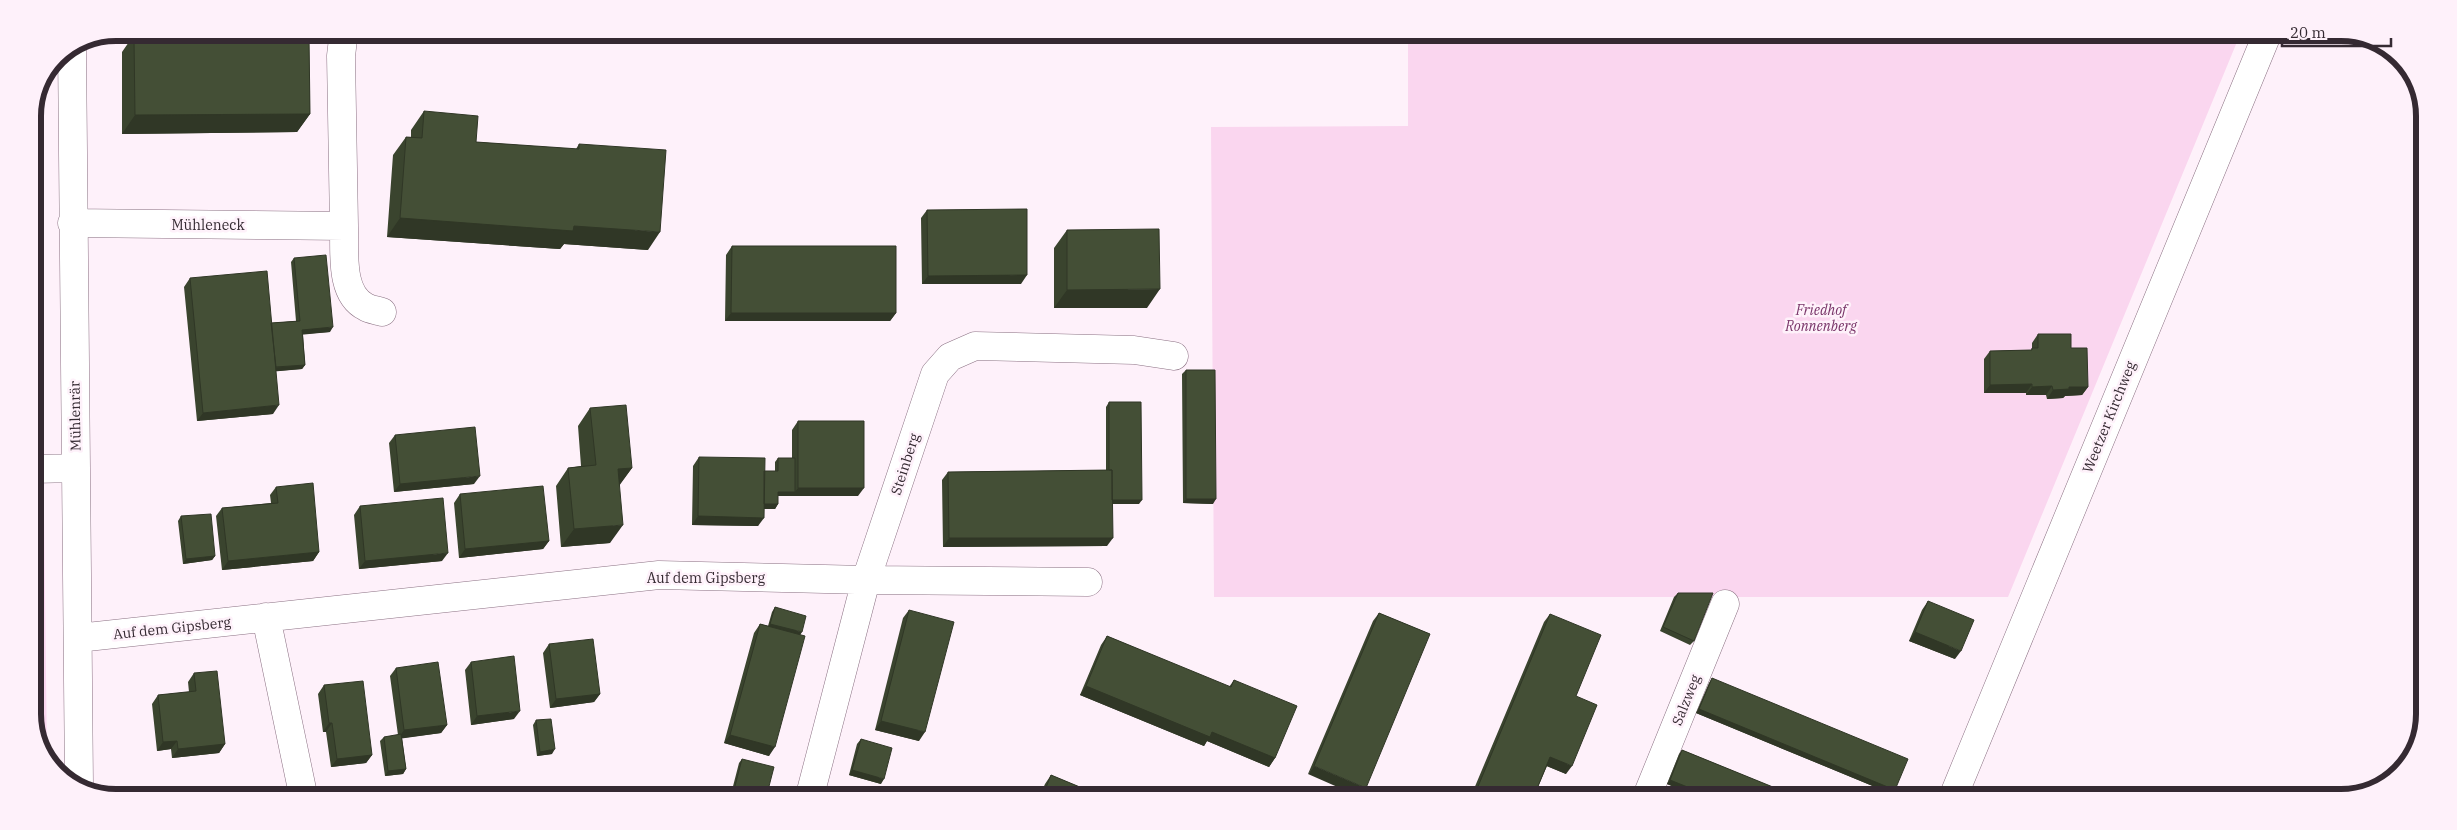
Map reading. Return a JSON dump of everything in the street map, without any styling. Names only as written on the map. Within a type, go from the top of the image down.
[{"type":"street","points":[[343,41],[341,56],[346,277],[351,292],[365,307],[382,312]]},
{"type":"street","name":"Weetzer Kirchweg","points":[[1956,789],[2264,41]]},
{"type":"street","name":"Mühlenrär","points":[[72,56],[78,778]]},
{"type":"street","name":"Mühleneck","points":[[72,223],[344,226]]},
{"type":"street","name":"Steinberg","points":[[811,789],[866,580],[935,374],[950,357],[975,346],[1134,350],[1174,356]]},
{"type":"street","points":[[41,469],[76,468]]},
{"type":"street","name":"Auf dem Gipsberg","points":[[78,638],[659,575],[866,580],[1088,582]]},
{"type":"street","name":"Salzweg","points":[[1649,789],[1725,604]]},
{"type":"street","points":[[266,617],[302,789]]},
{"type":"green space","name":"Friedhof Ronnenberg","points":[[1408,41],[2237,41],[2008,597],[1214,597],[1211,127],[1408,126]]},
{"type":"green space","points":[[41,511],[44,511],[47,742],[41,719]]},
{"type":"building","points":[[134,41],[309,41],[310,114],[135,115]]},
{"type":"building","points":[[424,111],[478,116],[476,142],[579,149],[579,144],[666,150],[660,232],[574,226],[573,231],[400,218],[406,137],[422,138]]},
{"type":"building","points":[[1027,209],[1027,275],[928,276],[927,210]]},
{"type":"building","points":[[1159,229],[1160,289],[1067,290],[1067,230]]},
{"type":"building","points":[[732,246],[896,246],[896,313],[731,313]]},
{"type":"building","points":[[326,255],[333,327],[302,330],[305,365],[276,367],[271,323],[300,321],[294,258]]},
{"type":"building","points":[[267,271],[279,405],[203,413],[190,278]]},
{"type":"building","points":[[2038,334],[2071,334],[2071,348],[2087,348],[2088,387],[2069,387],[2069,389],[2053,390],[2052,386],[2032,387],[2032,384],[1990,385],[1990,351],[2032,350],[2032,348],[2038,348]]},
{"type":"building","points":[[1186,370],[1215,370],[1216,499],[1186,499]]},
{"type":"building","points":[[1109,402],[1141,402],[1142,500],[1112,500],[1112,470],[1109,470]]},
{"type":"building","points":[[626,405],[632,468],[618,469],[623,525],[574,529],[568,468],[596,465],[590,408]]},
{"type":"building","points":[[798,421],[864,421],[864,488],[798,488]]},
{"type":"building","points":[[475,427],[480,476],[400,484],[395,435]]},
{"type":"building","points":[[699,457],[765,458],[764,518],[698,516]]},
{"type":"building","points":[[778,458],[795,458],[795,492],[778,492],[778,504],[764,504],[764,471],[778,471]]},
{"type":"building","points":[[1112,470],[1113,538],[949,538],[948,472]]},
{"type":"building","points":[[313,483],[319,552],[228,561],[222,508],[278,503],[276,487]]},
{"type":"building","points":[[543,486],[549,541],[465,549],[460,494]]},
{"type":"building","points":[[443,498],[448,553],[365,561],[360,506]]},
{"type":"building","points":[[211,514],[215,556],[186,559],[181,516]]},
{"type":"building","points":[[1678,593],[1713,593],[1694,641],[1663,627]]},
{"type":"building","points":[[1928,601],[1974,620],[1961,651],[1915,632]]},
{"type":"building","points":[[775,607],[806,616],[802,632],[770,624]]},
{"type":"building","points":[[909,610],[954,622],[925,732],[881,721]]},
{"type":"building","points":[[1379,613],[1430,634],[1366,788],[1314,766]]},
{"type":"building","points":[[1550,614],[1601,635],[1576,696],[1597,705],[1572,766],[1550,757],[1537,789],[1477,789]]},
{"type":"building","points":[[760,624],[805,636],[775,747],[730,735]]},
{"type":"building","points":[[1107,636],[1231,687],[1234,680],[1297,706],[1275,758],[1212,732],[1210,737],[1086,686]]},
{"type":"building","points":[[593,639],[600,694],[556,699],[549,644]]},
{"type":"building","points":[[514,656],[520,711],[477,716],[471,662]]},
{"type":"building","points":[[438,662],[447,725],[404,730],[396,668]]},
{"type":"building","points":[[217,671],[225,744],[178,749],[177,741],[163,742],[158,695],[196,691],[194,673]]},
{"type":"building","points":[[1712,678],[1908,759],[1895,789],[1893,789],[1699,709]]},
{"type":"building","points":[[363,681],[372,755],[337,759],[332,723],[329,723],[324,685]]},
{"type":"building","points":[[551,719],[555,749],[540,752],[536,720]]},
{"type":"building","points":[[401,734],[406,769],[388,771],[384,737]]},
{"type":"building","points":[[861,739],[892,748],[884,779],[852,770]]},
{"type":"building","points":[[1682,750],[1778,789],[1692,789],[1670,780]]},
{"type":"building","points":[[742,759],[774,767],[768,789],[734,789]]},
{"type":"building","points":[[1051,775],[1085,789],[1045,789]]}]
